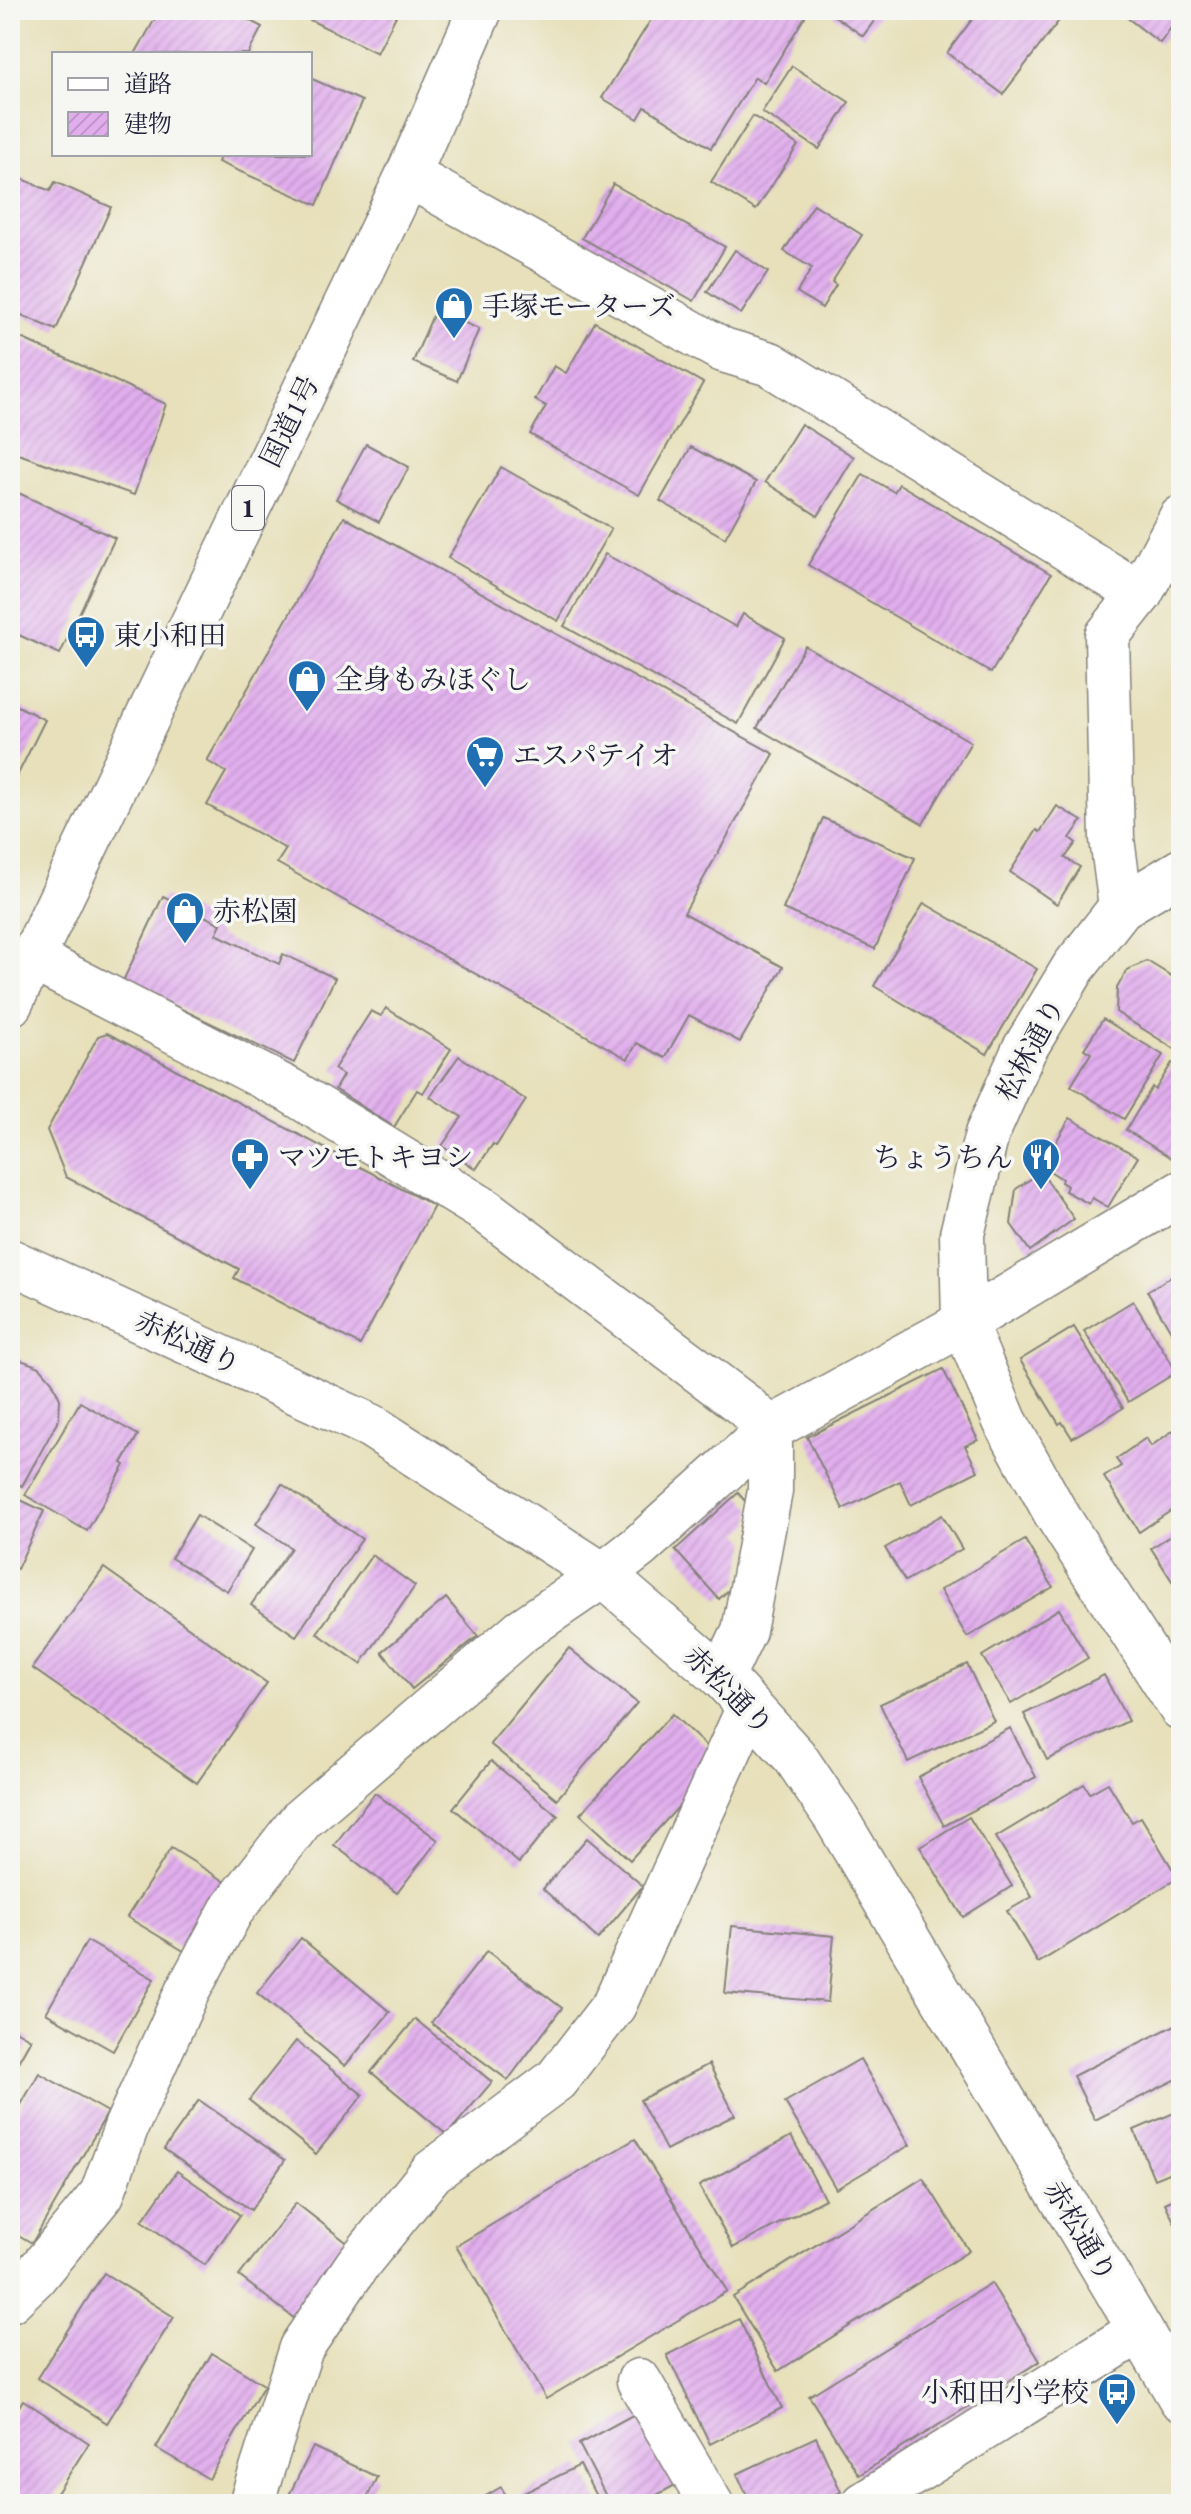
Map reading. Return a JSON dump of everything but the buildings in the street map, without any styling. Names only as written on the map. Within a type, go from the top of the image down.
[{"type":"main road","name":"国道1号","points":[[10,1004],[408,175],[480,10]]},
{"type":"main road","points":[[408,175],[723,350],[770,364],[1140,594]]},
{"type":"main road","points":[[1121,907],[1112,839],[1107,636],[1140,594],[1181,518]]},
{"type":"main road","name":"松林通り","points":[[964,1323],[962,1234],[987,1134],[1024,1050],[1074,967],[1121,907],[1181,871]]},
{"type":"main road","points":[[32,958],[289,1090],[486,1211],[732,1396],[770,1429],[770,1491],[735,1692],[614,2005],[556,2080],[432,2172],[357,2265],[301,2348],[251,2504]]},
{"type":"main road","points":[[10,2300],[34,2277],[102,2194],[127,2125],[187,1992],[231,1911],[302,1819],[521,1631],[639,1547],[770,1429],[964,1323],[1181,1193]]},
{"type":"main road","name":"赤松通り","points":[[10,1261],[371,1426],[603,1575],[735,1692],[795,1757],[836,1818],[1181,2399]]},
{"type":"main road","points":[[964,1323],[1005,1421],[1055,1512],[1181,1708]]},
{"type":"main road","points":[[864,2504],[1140,2330]]},
{"type":"main road","points":[[639,2381],[711,2504]]},
{"type":"place","name":"手塚モーターズ","points":[[454,340]]},
{"type":"place","name":"東小和田","points":[[86,669]]},
{"type":"place","name":"全身もみほぐし","points":[[307,713]]},
{"type":"place","name":"エスパテイオ","points":[[485,789]]},
{"type":"place","name":"赤松園","points":[[185,945]]},
{"type":"place","name":"マツモトキヨシ","points":[[250,1191]]},
{"type":"place","name":"ちょうちん","points":[[1041,1191]]},
{"type":"place","name":"小和田小学校","points":[[1117,2426]]}]
